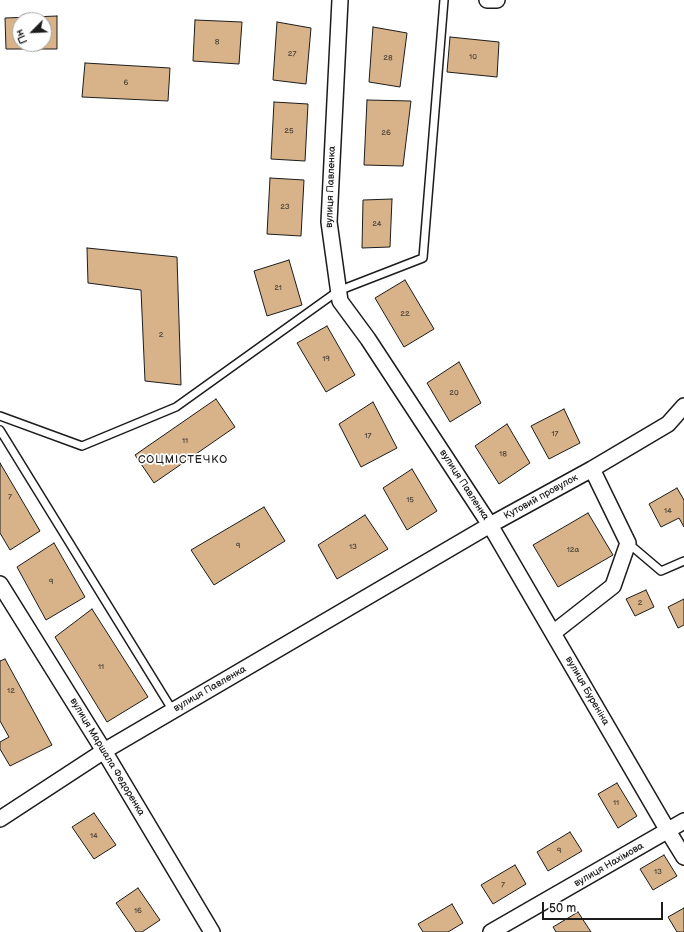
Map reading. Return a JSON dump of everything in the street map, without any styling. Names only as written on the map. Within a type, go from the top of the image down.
[{"type":"street","name":"вулиця Павленка","points":[[0,819],[104,751],[490,525],[368,339],[340,301],[329,222],[340,0]]},
{"type":"street","points":[[487,0],[497,0]]},
{"type":"street","name":"Кутовий провулок","points":[[490,525],[592,469],[668,424],[684,406]]},
{"type":"street","points":[[553,633],[613,586],[628,543],[592,469]]},
{"type":"street","name":"вулиця Буреніна","points":[[490,525],[684,857]]},
{"type":"street","name":"вулиця Маршала Федоренка","points":[[0,584],[104,751],[212,932]]},
{"type":"street","name":"вулиця Нахімова","points":[[491,932],[684,821]]},
{"type":"lane","points":[[0,416],[82,446],[176,407],[338,291],[423,258],[444,0]]},
{"type":"lane","points":[[0,430],[173,710]]},
{"type":"lane","points":[[628,543],[661,571],[684,561]]},
{"type":"building","points":[[52,16],[57,16],[57,49],[52,49]]},
{"type":"building","points":[[5,18],[12,18],[12,49],[6,49]]},
{"type":"building","points":[[195,20],[242,22],[239,64],[193,61]]},
{"type":"building","points":[[277,22],[311,28],[306,84],[273,80]]},
{"type":"building","points":[[373,27],[407,33],[400,87],[369,82]]},
{"type":"building","points":[[450,37],[499,42],[497,77],[447,72]]},
{"type":"building","points":[[85,63],[170,68],[168,101],[82,97]]},
{"type":"building","points":[[367,100],[411,101],[403,166],[364,165]]},
{"type":"building","points":[[274,102],[308,104],[305,161],[271,159]]},
{"type":"building","points":[[270,178],[304,180],[301,236],[267,234]]},
{"type":"building","points":[[392,199],[390,247],[362,248],[363,200]]},
{"type":"building","points":[[87,248],[177,257],[181,385],[145,381],[141,290],[88,283]]},
{"type":"building","points":[[289,260],[302,305],[267,316],[254,271]]},
{"type":"building","points":[[405,280],[434,329],[404,347],[375,298]]},
{"type":"building","points":[[327,326],[355,375],[326,392],[297,343]]},
{"type":"building","points":[[459,362],[481,403],[450,422],[427,383]]},
{"type":"building","points":[[216,399],[235,427],[154,483],[135,455]]},
{"type":"building","points":[[373,402],[397,448],[361,467],[339,424]]},
{"type":"building","points":[[564,409],[580,443],[549,459],[531,426]]},
{"type":"building","points":[[507,424],[530,463],[499,484],[475,446]]},
{"type":"building","points":[[0,463],[40,531],[10,550],[0,533]]},
{"type":"building","points":[[412,469],[437,511],[407,530],[383,488]]},
{"type":"building","points":[[677,488],[684,500],[684,527],[679,518],[661,527],[649,504]]},
{"type":"building","points":[[264,507],[285,541],[214,585],[191,550]]},
{"type":"building","points":[[588,513],[613,555],[558,587],[533,545]]},
{"type":"building","points":[[365,515],[388,549],[337,579],[318,545]]},
{"type":"building","points":[[54,543],[85,597],[46,620],[17,567]]},
{"type":"building","points":[[646,590],[654,607],[635,616],[626,599]]},
{"type":"building","points":[[684,599],[684,625],[678,628],[668,607]]},
{"type":"building","points":[[92,609],[148,697],[107,722],[55,637]]},
{"type":"building","points":[[5,659],[52,745],[10,766],[0,749],[0,742],[9,737],[0,721],[0,661]]},
{"type":"building","points":[[617,783],[637,816],[618,828],[598,794]]},
{"type":"building","points":[[94,813],[116,845],[94,859],[72,827]]},
{"type":"building","points":[[570,832],[582,851],[548,871],[537,852]]},
{"type":"building","points":[[664,855],[677,876],[653,890],[640,869]]},
{"type":"building","points":[[515,865],[526,884],[493,904],[481,885]]},
{"type":"building","points":[[138,888],[160,920],[142,932],[136,932],[116,903]]},
{"type":"building","points":[[452,904],[463,923],[448,932],[423,932],[418,924]]},
{"type":"building","points":[[684,908],[684,932],[677,932],[668,917]]},
{"type":"building","points":[[578,912],[591,932],[556,932],[553,927]]},
{"type":"district","name":"СОЦМІСТЕЧКО","points":[[183,460]]}]
